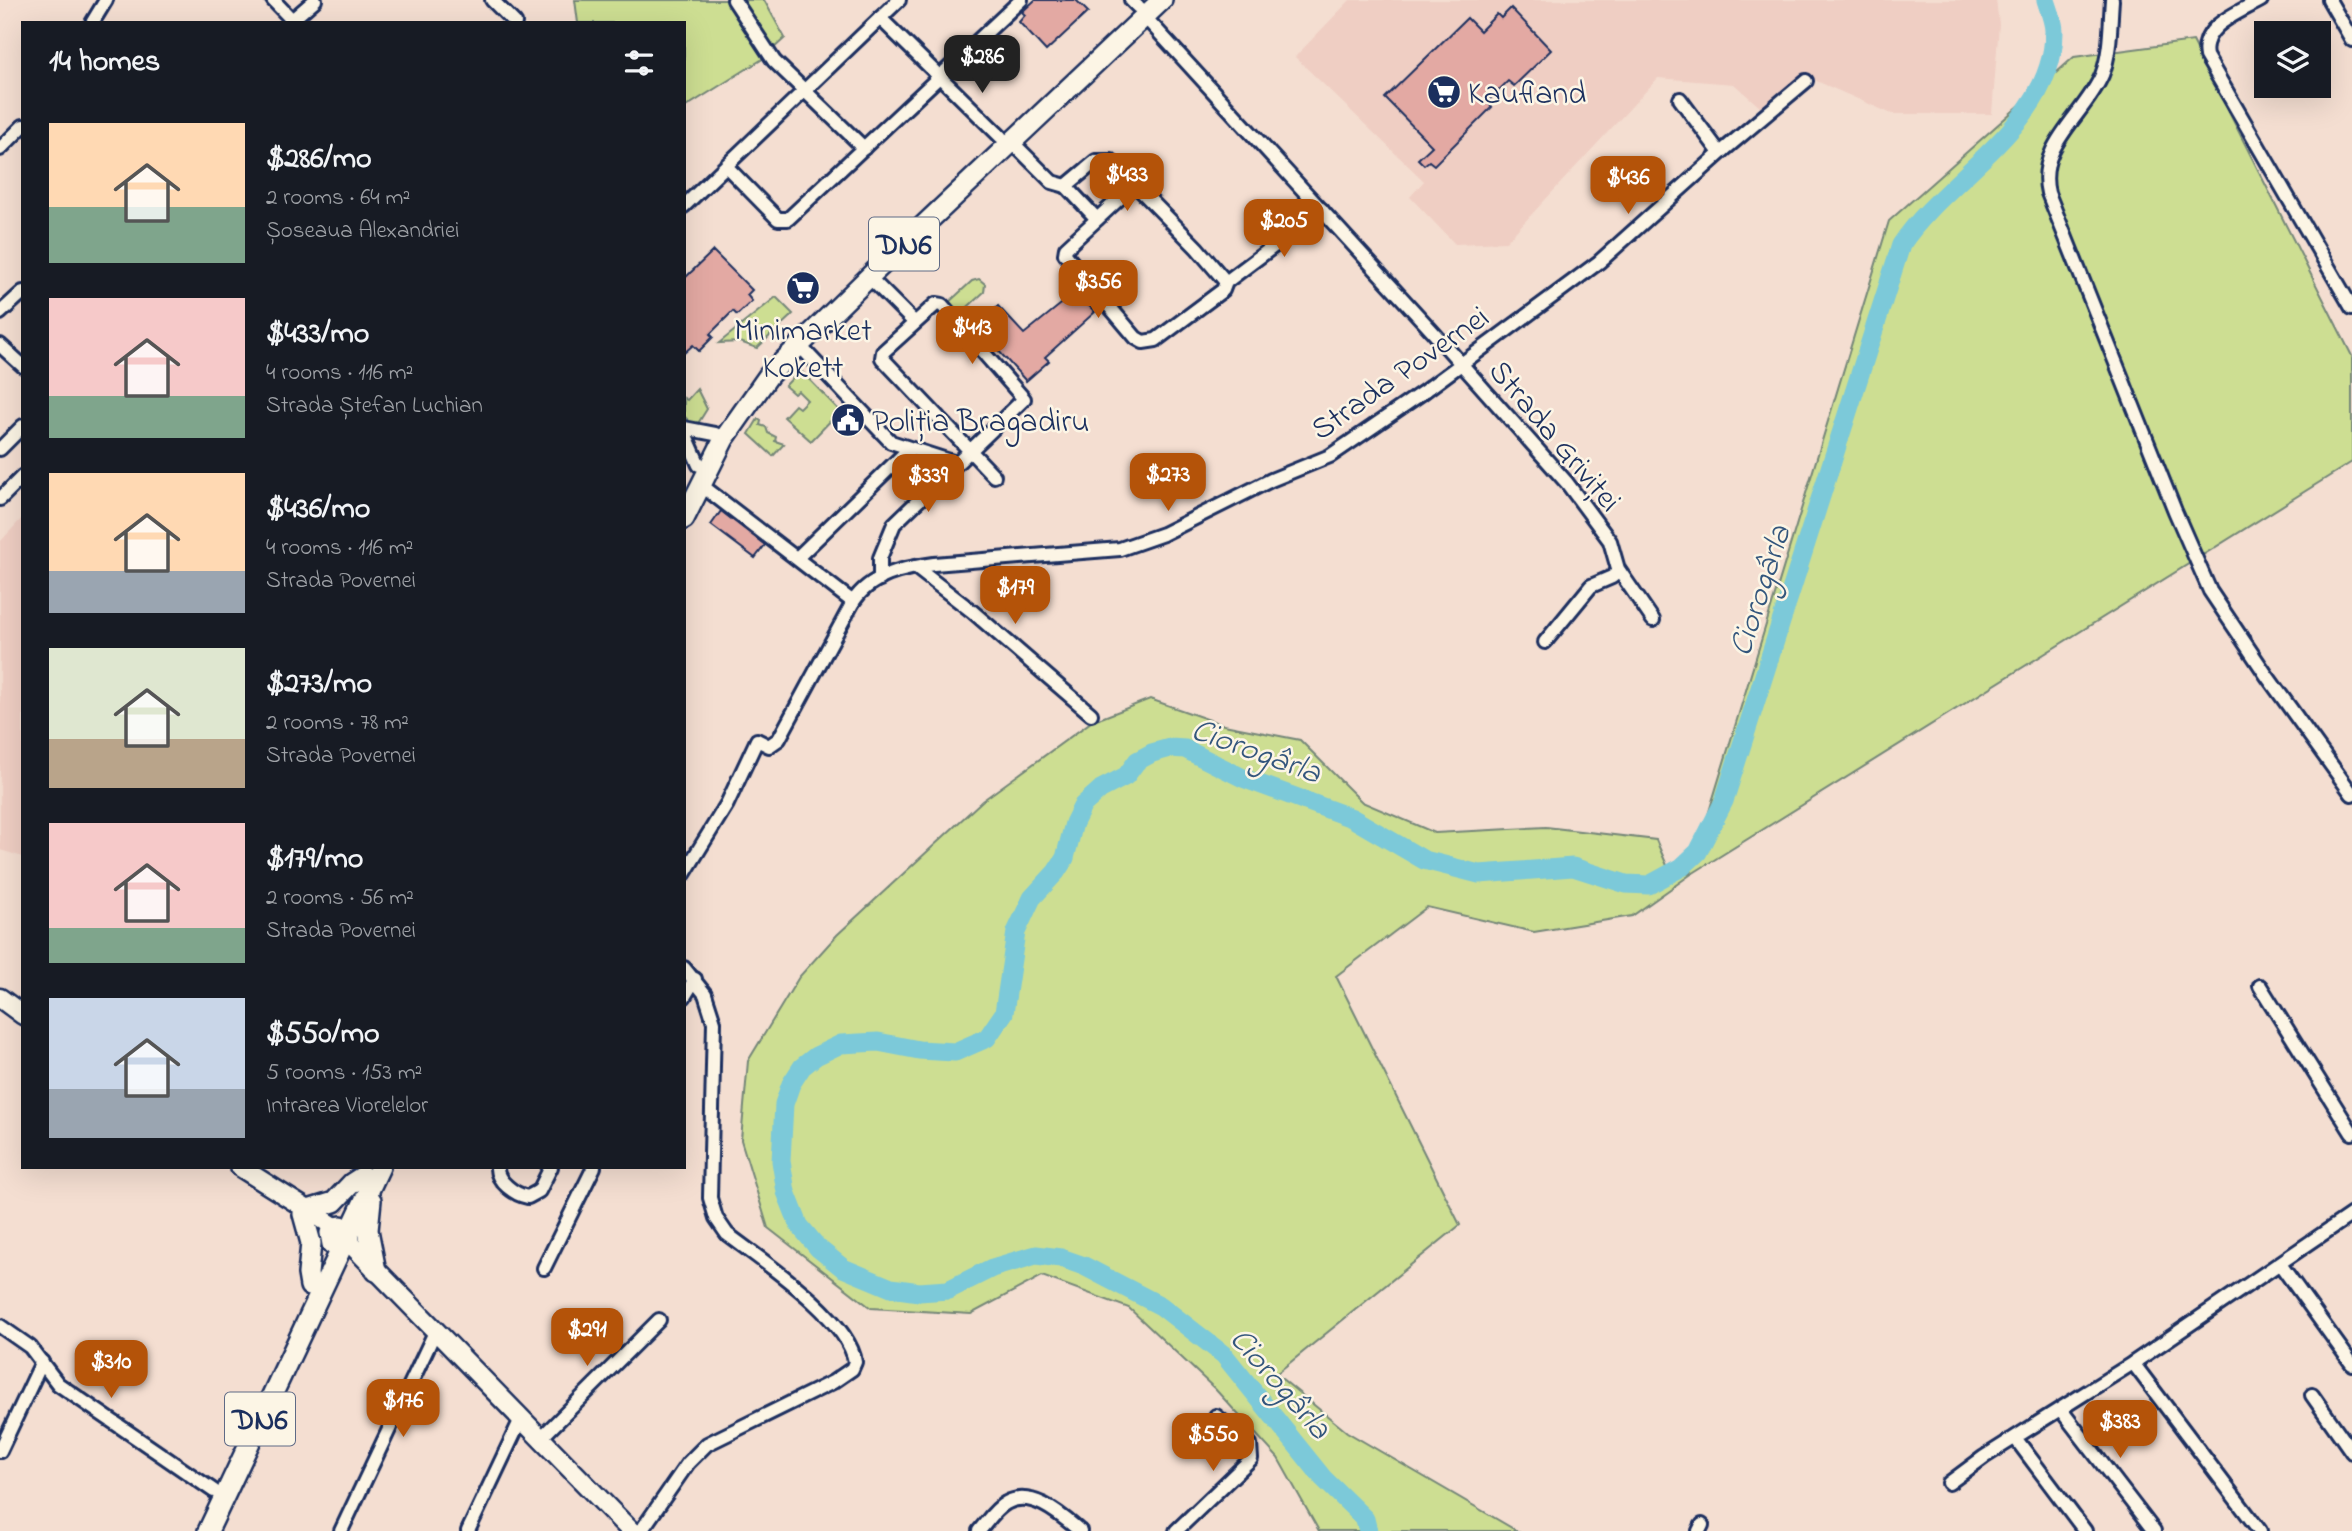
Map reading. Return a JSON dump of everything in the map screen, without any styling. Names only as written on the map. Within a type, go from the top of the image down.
[{"type":"highway","name":"DN6","points":[[695,481],[738,415],[769,375],[1140,6],[1162,0]]},
{"type":"highway","name":"DN6","points":[[686,512],[695,481],[715,434],[740,394],[764,363],[1006,140]]},
{"type":"highway","name":"DN6","points":[[208,1531],[339,1237],[372,1170]]},
{"type":"highway","points":[[310,1286],[308,1274],[311,1243],[305,1212],[334,1202],[352,1183],[372,1170]]},
{"type":"highway","points":[[372,1170],[368,1230],[376,1271]]},
{"type":"highway","name":"DN6","points":[[195,1531],[310,1286],[339,1237]]},
{"type":"main road","points":[[0,999],[21,1013]]},
{"type":"main road","points":[[259,1173],[339,1237],[376,1271],[631,1531]]},
{"type":"street","points":[[93,21],[106,0]]},
{"type":"street","points":[[273,0],[294,21],[316,0]]},
{"type":"street","points":[[492,0],[513,21]]},
{"type":"street","points":[[734,0],[769,55],[864,148]]},
{"type":"street","points":[[686,204],[898,0]]},
{"type":"street","points":[[726,166],[775,217],[785,221],[1021,0]]},
{"type":"street","points":[[2112,0],[2105,66],[2090,98],[2050,156],[2045,174],[2048,194],[2205,579],[2267,676],[2352,794]]},
{"type":"street","points":[[2329,0],[2352,40]]},
{"type":"street","points":[[2256,1],[2208,34],[2204,46],[2206,56],[2352,308]]},
{"type":"street","name":"Strada Griviței","points":[[1140,6],[1461,364],[1599,524],[1614,548],[1619,571],[1653,620]]},
{"type":"street","points":[[880,18],[1006,140],[1052,182],[1066,186],[1097,219]]},
{"type":"street","name":"Strada Povernei","points":[[851,606],[861,591],[880,579],[915,567],[1107,551],[1141,543],[1271,480],[1330,456],[1600,262],[1720,153],[1806,81]]},
{"type":"street","points":[[1680,99],[1720,153]]},
{"type":"street","points":[[0,149],[21,128]]},
{"type":"street","points":[[1066,186],[1101,159],[1112,161],[1224,276],[1226,282]]},
{"type":"street","points":[[1135,184],[1066,248],[1066,257],[1136,338],[1148,342],[1156,340],[1223,290],[1226,282],[1322,210]]},
{"type":"street","points":[[869,277],[914,322]]},
{"type":"street","points":[[0,313],[21,294]]},
{"type":"street","points":[[880,579],[880,558],[891,528],[956,463],[969,451],[1024,400],[942,305],[933,305],[883,352],[882,358],[969,451],[994,476]]},
{"type":"street","points":[[0,345],[21,364]]},
{"type":"street","points":[[799,345],[891,442],[908,450],[956,463]]},
{"type":"street","points":[[0,449],[21,428]]},
{"type":"street","points":[[686,429],[715,434]]},
{"type":"street","points":[[686,438],[695,481],[797,558],[851,606],[779,739],[769,746],[757,740],[727,804],[686,868]]},
{"type":"street","points":[[797,558],[908,450]]},
{"type":"street","points":[[0,499],[21,477]]},
{"type":"street","points":[[915,567],[973,612],[1091,714]]},
{"type":"street","points":[[1545,642],[1591,586],[1619,571]]},
{"type":"street","points":[[641,1531],[688,1463],[707,1444],[833,1382],[852,1369],[855,1362],[850,1349],[819,1308],[727,1234],[716,1218],[710,1198],[715,1031],[711,1006],[695,979],[686,970]]},
{"type":"street","points":[[686,994],[695,979]]},
{"type":"street","points":[[2260,986],[2352,1133]]},
{"type":"street","points":[[497,1169],[496,1174],[505,1184],[520,1195],[528,1197],[538,1193],[550,1169]]},
{"type":"street","points":[[544,1269],[593,1169]]},
{"type":"street","points":[[1949,1483],[2350,1218]]},
{"type":"street","points":[[2280,1264],[2352,1364]]},
{"type":"street","points":[[540,1438],[659,1320]]},
{"type":"street","points":[[0,1326],[30,1347],[58,1384],[214,1491]]},
{"type":"street","points":[[341,1531],[435,1332]]},
{"type":"street","points":[[0,1451],[42,1362]]},
{"type":"street","points":[[2133,1363],[2260,1531]]},
{"type":"street","points":[[2312,1395],[2352,1452]]},
{"type":"street","points":[[2061,1410],[2154,1531]]},
{"type":"street","points":[[1176,1531],[1251,1459],[1250,1444],[1216,1416]]},
{"type":"street","points":[[468,1531],[521,1419]]},
{"type":"street","points":[[2016,1438],[2085,1531]]},
{"type":"street","points":[[979,1531],[1004,1504],[1019,1499],[1044,1505],[1080,1531]]},
{"type":"shaded area","points":[[1350,0],[1996,0],[1999,24],[1992,114],[1892,114],[1805,76],[1761,108],[1734,84],[1658,78],[1506,242],[1455,244],[1410,197],[1424,181],[1295,57]]},
{"type":"shaded area","points":[[21,519],[21,856],[0,850],[0,542]]},
{"type":"green space","points":[[575,0],[764,0],[785,38],[761,60],[686,107],[686,21],[578,21]]},
{"type":"green space","points":[[2193,41],[2352,356],[2352,462],[1690,875],[1632,916],[1534,932],[1427,907],[1336,976],[1460,1225],[1276,1374],[1347,1432],[1517,1531],[1319,1531],[1278,1458],[1215,1389],[1129,1308],[1042,1276],[971,1314],[871,1308],[768,1228],[741,1140],[748,1061],[799,977],[837,935],[982,801],[1091,722],[1150,699],[1224,725],[1300,740],[1362,802],[1435,833],[1546,827],[1656,840],[1669,870],[1690,874],[1889,221],[2074,57]]},
{"type":"green space","points":[[979,279],[985,284],[984,292],[958,316],[948,303],[972,281]]},
{"type":"green space","points":[[776,297],[793,314],[757,348],[740,342],[719,343]]},
{"type":"green space","points":[[800,370],[840,411],[811,441],[784,417],[795,405],[799,408],[807,400],[798,391],[794,394],[785,386]]},
{"type":"green space","points":[[697,389],[707,409],[697,425],[693,425],[686,418],[687,400]]},
{"type":"green space","points":[[758,419],[768,433],[776,437],[775,441],[784,444],[773,456],[749,434]]},
{"type":"building","points":[[1035,0],[1076,0],[1088,12],[1046,51],[1019,22],[1025,15],[1022,12]]},
{"type":"building","name":"Kaufland","points":[[1511,8],[1551,50],[1514,86],[1508,81],[1487,102],[1492,107],[1434,165],[1429,161],[1424,165],[1418,159],[1432,146],[1385,98],[1467,18],[1480,31],[1497,14],[1501,18]]},
{"type":"building","points":[[713,251],[752,290],[747,295],[752,301],[737,315],[733,311],[710,334],[713,337],[699,351],[693,345],[686,351],[686,277]]},
{"type":"building","points":[[1076,292],[1095,312],[1045,357],[1049,361],[1026,381],[976,326],[998,306],[1024,334]]},
{"type":"building","points":[[721,511],[765,545],[755,558],[711,525]]},
{"type":"waterway","name":"Ciorogârla","points":[[1368,1531],[1365,1519],[1323,1478],[1224,1355],[1161,1306],[1084,1266],[1061,1258],[1036,1255],[992,1268],[948,1290],[919,1292],[891,1288],[843,1268],[818,1248],[799,1225],[786,1192],[781,1161],[784,1104],[791,1084],[802,1067],[816,1056],[841,1044],[878,1042],[919,1050],[955,1052],[987,1038],[1004,1013],[1016,932],[1032,898],[1065,858],[1074,823],[1083,805],[1101,789],[1126,776],[1137,761],[1170,748],[1185,749],[1243,778],[1352,818],[1424,860],[1479,874],[1573,867],[1626,884],[1649,885],[1682,867],[1698,852],[1724,801],[1901,245],[1944,195],[2018,122],[2037,94],[2049,64],[2054,31],[2046,0]]},
{"type":"place","name":"Kaufland","points":[[1444,92]]},
{"type":"place","name":"Minimarket Kokett","points":[[803,288]]},
{"type":"place","name":"Poliția Bragadiru","points":[[848,420]]}]
